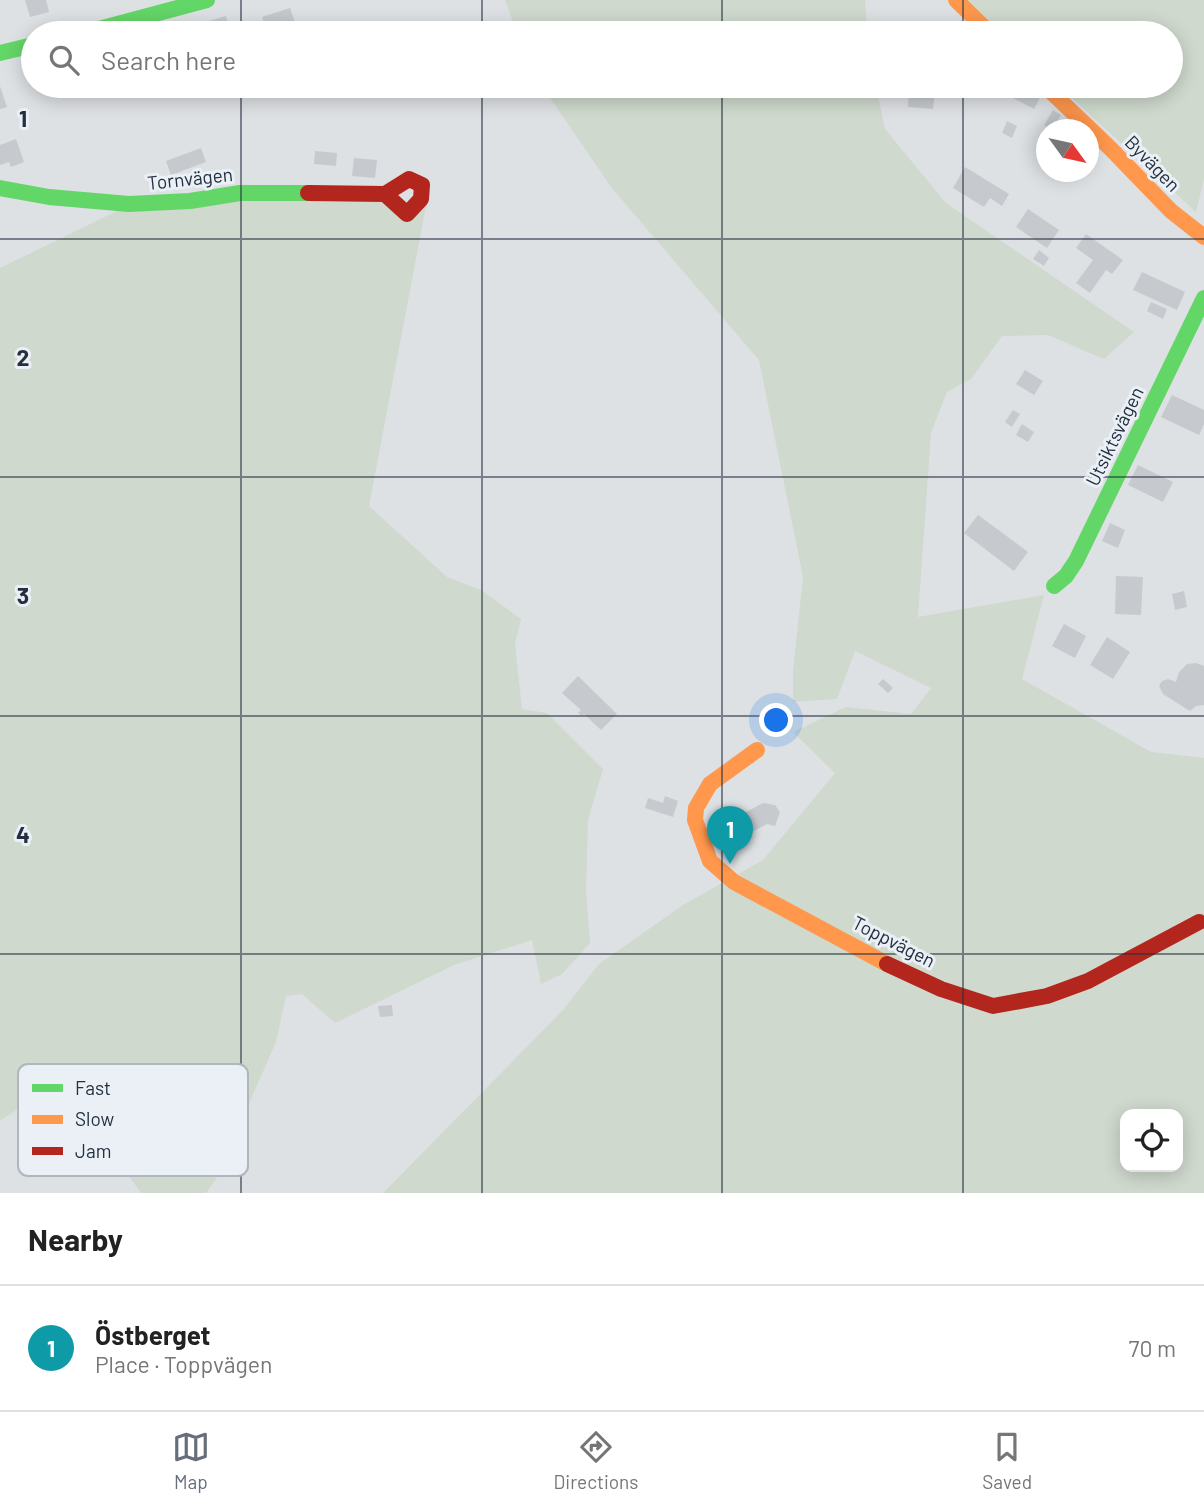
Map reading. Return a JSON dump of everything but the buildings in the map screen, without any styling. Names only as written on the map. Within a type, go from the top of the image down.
[{"type":"street","points":[[129,21],[207,0]]},
{"type":"street","points":[[956,0],[978,21]]},
{"type":"street","points":[[0,53],[21,49]]},
{"type":"street","name":"Byvägen","points":[[1057,98],[1171,211],[1204,237]]},
{"type":"street","name":"Tornvägen","points":[[0,188],[49,197],[129,204],[190,201],[240,193],[385,194]]},
{"type":"street","name":"Utsiktsvägen","points":[[1054,586],[1066,576],[1076,561],[1204,298]]},
{"type":"street","name":"Toppvägen","points":[[757,750],[710,784],[696,808],[695,820],[710,861],[734,882],[762,898],[904,973],[941,989],[993,1006],[1047,996],[1088,981],[1199,922]]},
{"type":"shaded area","points":[[505,0],[865,0],[866,21],[513,21]]},
{"type":"shaded area","points":[[968,0],[1204,0],[1204,179],[1196,212],[1099,123],[1099,119],[1095,119],[1072,98],[1183,98],[1183,21],[990,21]]},
{"type":"shaded area","points":[[550,98],[879,98],[885,129],[946,203],[1134,332],[1104,359],[1048,335],[1002,336],[971,379],[947,392],[931,433],[918,617],[1044,595],[1022,679],[1151,752],[1204,758],[1204,1193],[383,1193],[563,1010],[599,964],[683,905],[763,860],[835,773],[793,732],[846,707],[911,714],[931,688],[855,651],[837,699],[793,702],[793,671],[803,577],[759,360],[611,187]]},
{"type":"shaded area","points":[[239,198],[383,199],[426,206],[369,506],[447,577],[481,590],[521,619],[515,644],[522,709],[547,713],[603,769],[588,820],[586,892],[590,943],[562,974],[541,984],[532,940],[454,965],[335,1023],[302,994],[286,996],[276,1042],[248,1106],[248,1064],[18,1064],[18,1109],[0,1121],[0,268],[121,209]]},
{"type":"shaded area","points":[[129,1176],[217,1176],[206,1193],[141,1193]]},
{"type":"traffic: fast","points":[[129,21],[207,0]]},
{"type":"traffic: fast","points":[[0,53],[21,48]]},
{"type":"traffic: fast","points":[[0,188],[49,197],[129,204],[190,201],[240,193],[308,193]]},
{"type":"traffic: fast","points":[[1054,586],[1066,576],[1076,561],[1204,298]]},
{"type":"traffic: slow","points":[[956,0],[978,21]]},
{"type":"traffic: slow","points":[[1058,98],[1171,211],[1204,237]]},
{"type":"traffic: slow","points":[[757,750],[710,784],[696,808],[695,820],[710,861],[734,882],[887,964]]},
{"type":"traffic: jam","points":[[308,193],[385,194],[409,179],[422,185],[421,199],[407,214],[385,194]]},
{"type":"traffic: jam","points":[[887,964],[941,989],[993,1006],[1047,996],[1088,981],[1199,922]]},
{"type":"place","name":"Östberget","points":[[730,864]]}]
